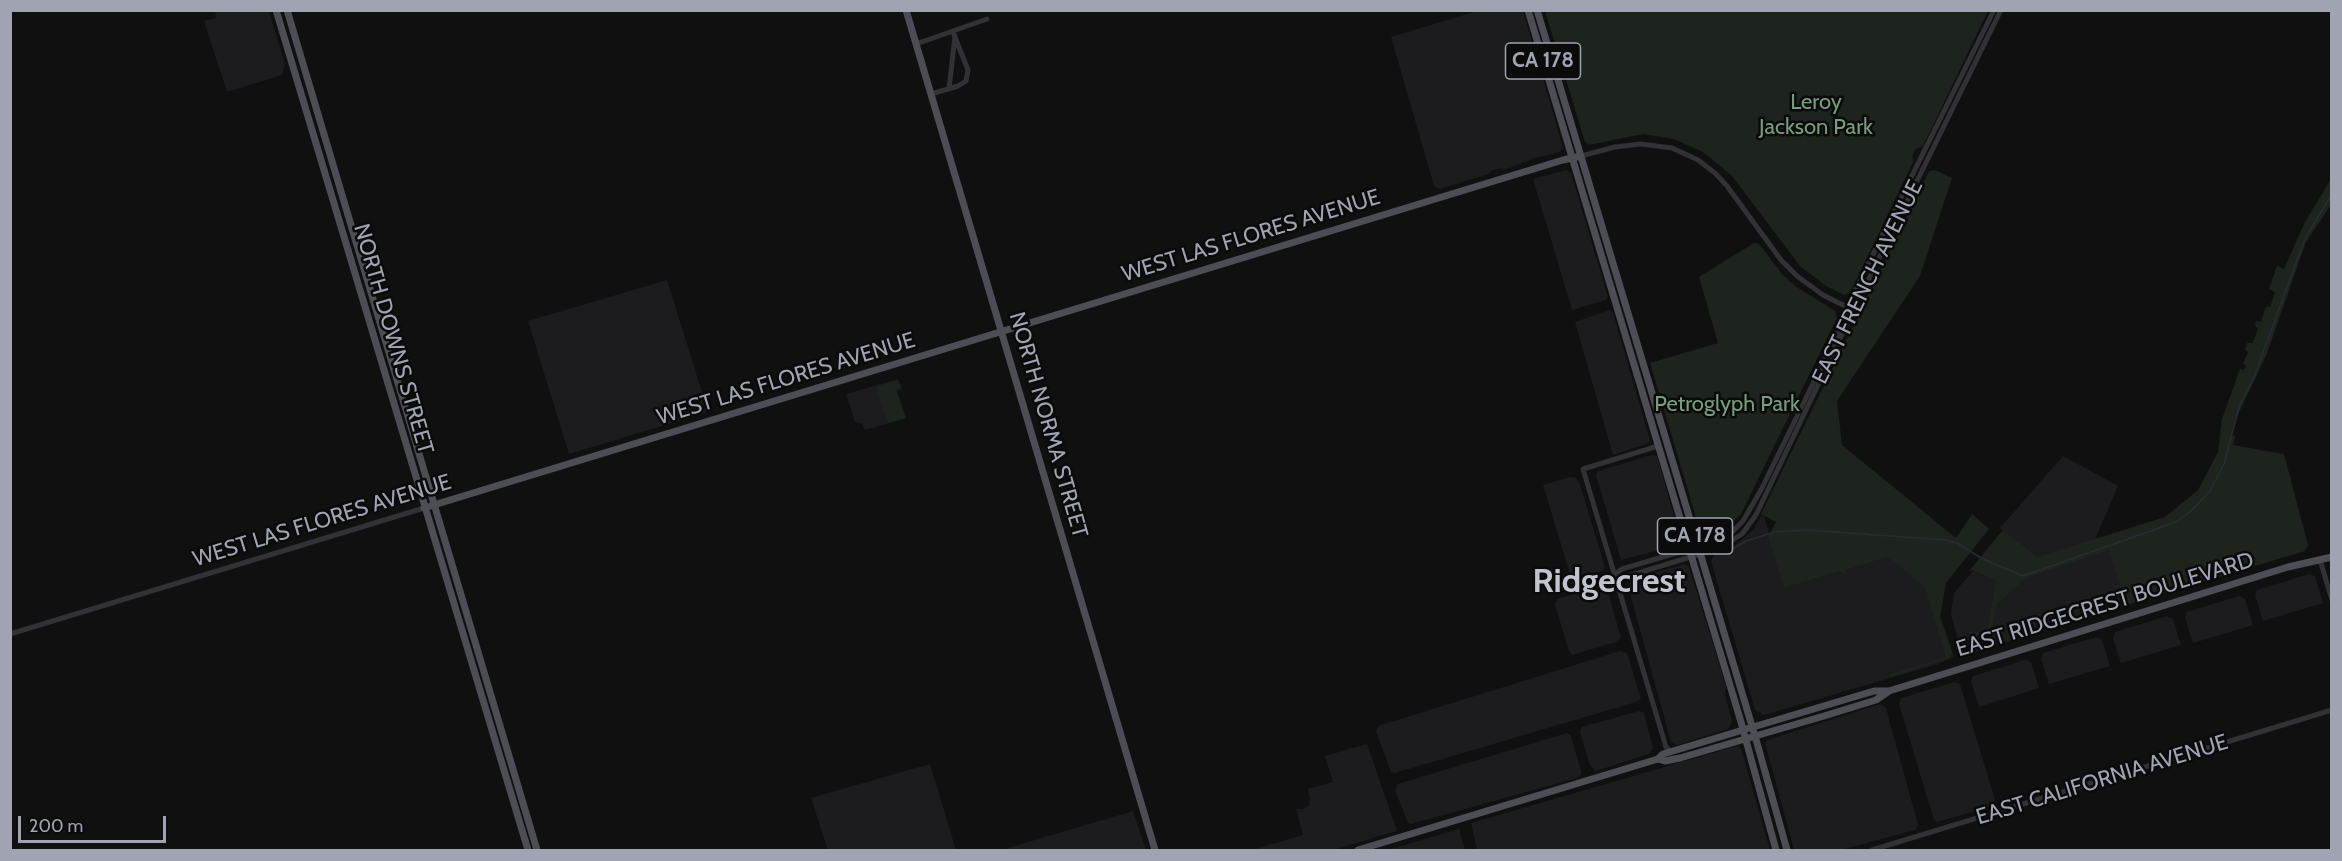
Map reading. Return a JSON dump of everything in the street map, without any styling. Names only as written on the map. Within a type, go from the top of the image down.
[{"type":"main road","name":"NORTH DOWNS STREET","points":[[276,10],[528,850]]},
{"type":"main road","name":"NORTH DOWNS STREET","points":[[287,10],[537,850]]},
{"type":"main road","name":"NORTH NORMA STREET","points":[[906,10],[1155,850]]},
{"type":"main road","name":"CA 178","points":[[1528,10],[1743,730]]},
{"type":"main road","name":"CA 178","points":[[1535,10],[1547,43],[1752,727]]},
{"type":"main road","name":"WEST LAS FLORES AVENUE","points":[[424,508],[1002,330],[1581,156]]},
{"type":"main road","points":[[1658,446],[1664,450],[1675,484],[1681,490]]},
{"type":"main road","name":"EAST RIDGECREST BOULEVARD","points":[[1889,691],[1876,700],[1746,739],[1665,761],[1658,759],[1663,754],[1752,727],[1874,692],[1889,691],[2288,567],[2331,557]]},
{"type":"main road","points":[[1703,597],[1710,603],[1718,628],[1724,632]]},
{"type":"main road","points":[[1752,727],[1787,850]]},
{"type":"main road","points":[[1743,730],[1776,850]]},
{"type":"main road","points":[[1358,850],[1658,759]]},
{"type":"street","name":"EAST FRENCH AVENUE","points":[[1699,550],[1729,535],[1743,521],[1761,490],[1844,320],[1847,307],[1994,10]]},
{"type":"street","name":"EAST FRENCH AVENUE","points":[[1614,575],[1622,569],[1733,541],[1742,534],[1756,515],[2001,10]]},
{"type":"street","points":[[916,44],[954,33],[987,19]]},
{"type":"street","points":[[931,94],[963,83],[968,74],[954,33]]},
{"type":"street","points":[[949,89],[954,33]]},
{"type":"street","points":[[1581,156],[1624,145],[1641,144],[1672,148],[1698,160],[1727,186],[1781,260],[1797,276],[1823,295],[1854,311]]},
{"type":"street","points":[[1658,446],[1583,469],[1665,747],[1671,752]]},
{"type":"street","name":"WEST LAS FLORES AVENUE","points":[[10,634],[424,508]]},
{"type":"street","points":[[2320,560],[2331,600]]},
{"type":"street","name":"EAST CALIFORNIA AVENUE","points":[[1872,850],[2331,710]]},
{"type":"shaded area","points":[[1480,10],[1523,11],[1563,147],[1560,152],[1535,158],[1504,170],[1501,168],[1491,171],[1489,174],[1439,189],[1434,186],[1391,37]]},
{"type":"shaded area","points":[[215,11],[269,11],[285,64],[282,75],[227,92],[204,21],[216,18]]},
{"type":"shaded area","points":[[1566,170],[1571,173],[1608,297],[1606,300],[1572,310],[1533,179]]},
{"type":"shaded area","points":[[667,280],[706,405],[705,413],[569,454],[528,321]]},
{"type":"shaded area","points":[[1610,310],[1613,313],[1650,440],[1649,443],[1613,455],[1575,322]]},
{"type":"shaded area","points":[[898,379],[902,389],[897,391],[906,418],[865,430],[862,423],[855,422],[846,394]]},
{"type":"shaded area","points":[[1652,455],[1657,456],[1681,541],[1679,545],[1621,560],[1596,475],[1598,471]]},
{"type":"shaded area","points":[[2063,456],[2118,486],[2093,544],[2035,559],[2000,528]]},
{"type":"shaded area","points":[[1570,477],[1576,478],[1580,484],[1605,567],[1595,577],[1573,584],[1543,485]]},
{"type":"shaded area","points":[[1763,513],[1786,587],[1893,555],[1930,585],[1954,657],[1938,664],[1764,715],[1755,710],[1711,561],[1715,554],[1735,545],[1753,530]]},
{"type":"shaded area","points":[[2112,549],[2129,605],[1968,654],[1961,650],[1951,614],[1954,593],[1974,570],[2025,573]]},
{"type":"shaded area","points":[[1684,564],[1689,567],[1726,686],[1725,694],[1732,722],[1728,729],[1677,745],[1671,742],[1628,586],[1631,580]]},
{"type":"shaded area","points":[[2309,574],[2315,576],[2323,603],[2263,621],[2255,595],[2257,590]]},
{"type":"shaded area","points":[[1601,585],[1607,588],[1621,638],[1616,642],[1572,655],[1555,605],[1557,599]]},
{"type":"shaded area","points":[[2239,596],[2245,599],[2253,625],[2193,643],[2185,618],[2187,612]]},
{"type":"shaded area","points":[[2167,616],[2173,619],[2181,645],[2121,663],[2113,638],[2115,632]]},
{"type":"shaded area","points":[[2096,637],[2102,640],[2110,666],[2049,684],[2041,659],[2043,653]]},
{"type":"shaded area","points":[[1620,651],[1627,653],[1641,699],[1636,702],[1395,773],[1391,772],[1376,731],[1378,726]]},
{"type":"shaded area","points":[[2025,660],[2031,662],[2039,688],[1979,707],[1971,681],[1973,676]]},
{"type":"shaded area","points":[[1955,682],[1960,684],[1995,800],[1994,806],[1937,822],[1934,820],[1899,704],[1901,698]]},
{"type":"shaded area","points":[[1880,704],[1886,708],[1918,825],[1915,830],[1841,850],[1794,850],[1765,743],[1767,740]]},
{"type":"shaded area","points":[[1639,711],[1644,713],[1653,748],[1649,754],[1596,771],[1590,766],[1580,732],[1582,727]]},
{"type":"shaded area","points":[[1567,733],[1571,736],[1582,774],[1577,778],[1408,823],[1395,790],[1398,784]]},
{"type":"shaded area","points":[[1367,744],[1397,831],[1333,850],[1252,850],[1303,835],[1296,809],[1309,806],[1308,789],[1333,782],[1325,756]]},
{"type":"shaded area","points":[[1737,746],[1741,748],[1770,850],[1477,850],[1471,823]]},
{"type":"shaded area","points":[[930,764],[956,850],[828,850],[811,798]]},
{"type":"shaded area","points":[[1133,811],[1146,850],[1008,850],[1008,848]]},
{"type":"shaded area","points":[[1459,829],[1465,850],[1387,850]]},
{"type":"green space","name":"Leroy Jackson Park","points":[[1545,10],[1988,11],[1923,146],[1916,149],[1912,156],[1914,160],[1850,293],[1844,295],[1826,286],[1800,266],[1732,176],[1703,152],[1674,139],[1643,134],[1589,145],[1585,142]]},
{"type":"green space","points":[[1935,170],[1952,178],[1920,276],[1837,401],[1842,445],[1956,538],[1972,514],[1989,529],[1946,583],[1940,618],[1952,652],[1951,657],[1891,677],[1890,674],[1946,657],[1925,587],[1888,557],[1845,570],[1846,574],[1840,571],[1784,588],[1768,537],[1776,522],[1761,514],[1929,171]]},
{"type":"green space","points":[[2331,179],[2331,205],[2306,242],[2266,356],[2233,425],[2232,435],[2235,436],[2233,445],[2284,454],[2308,545],[2305,551],[2126,605],[2109,550],[2026,578],[1997,604],[1990,634],[1971,639],[1968,631],[1987,633],[1996,580],[1972,570],[1969,571],[2003,530],[2037,557],[2165,517],[2198,490],[2218,452],[2222,419],[2240,369],[2244,370],[2246,365],[2243,364],[2248,352],[2245,350],[2247,343],[2253,343],[2258,328],[2255,326],[2256,321],[2261,322],[2266,306],[2270,307],[2275,292],[2269,289],[2277,266],[2284,269],[2305,222]]},
{"type":"green space","name":"Petroglyph Park","points":[[1754,243],[1759,244],[1783,275],[1795,286],[1835,311],[1837,318],[1741,514],[1723,531],[1704,536],[1701,534],[1650,363],[1718,343],[1699,277]]},
{"type":"green space","points":[[898,380],[901,388],[896,390],[906,418],[888,423],[876,387]]},
{"type":"waterway","points":[[1724,554],[1746,541],[1775,532],[1806,530],[1946,540],[1957,543],[1981,558],[2023,576],[2176,522],[2190,512],[2210,491],[2224,464],[2239,407],[2254,377],[2300,252],[2307,235],[2332,194]]},
{"type":"district","name":"Ridgecrest","points":[[1609,582]]}]
